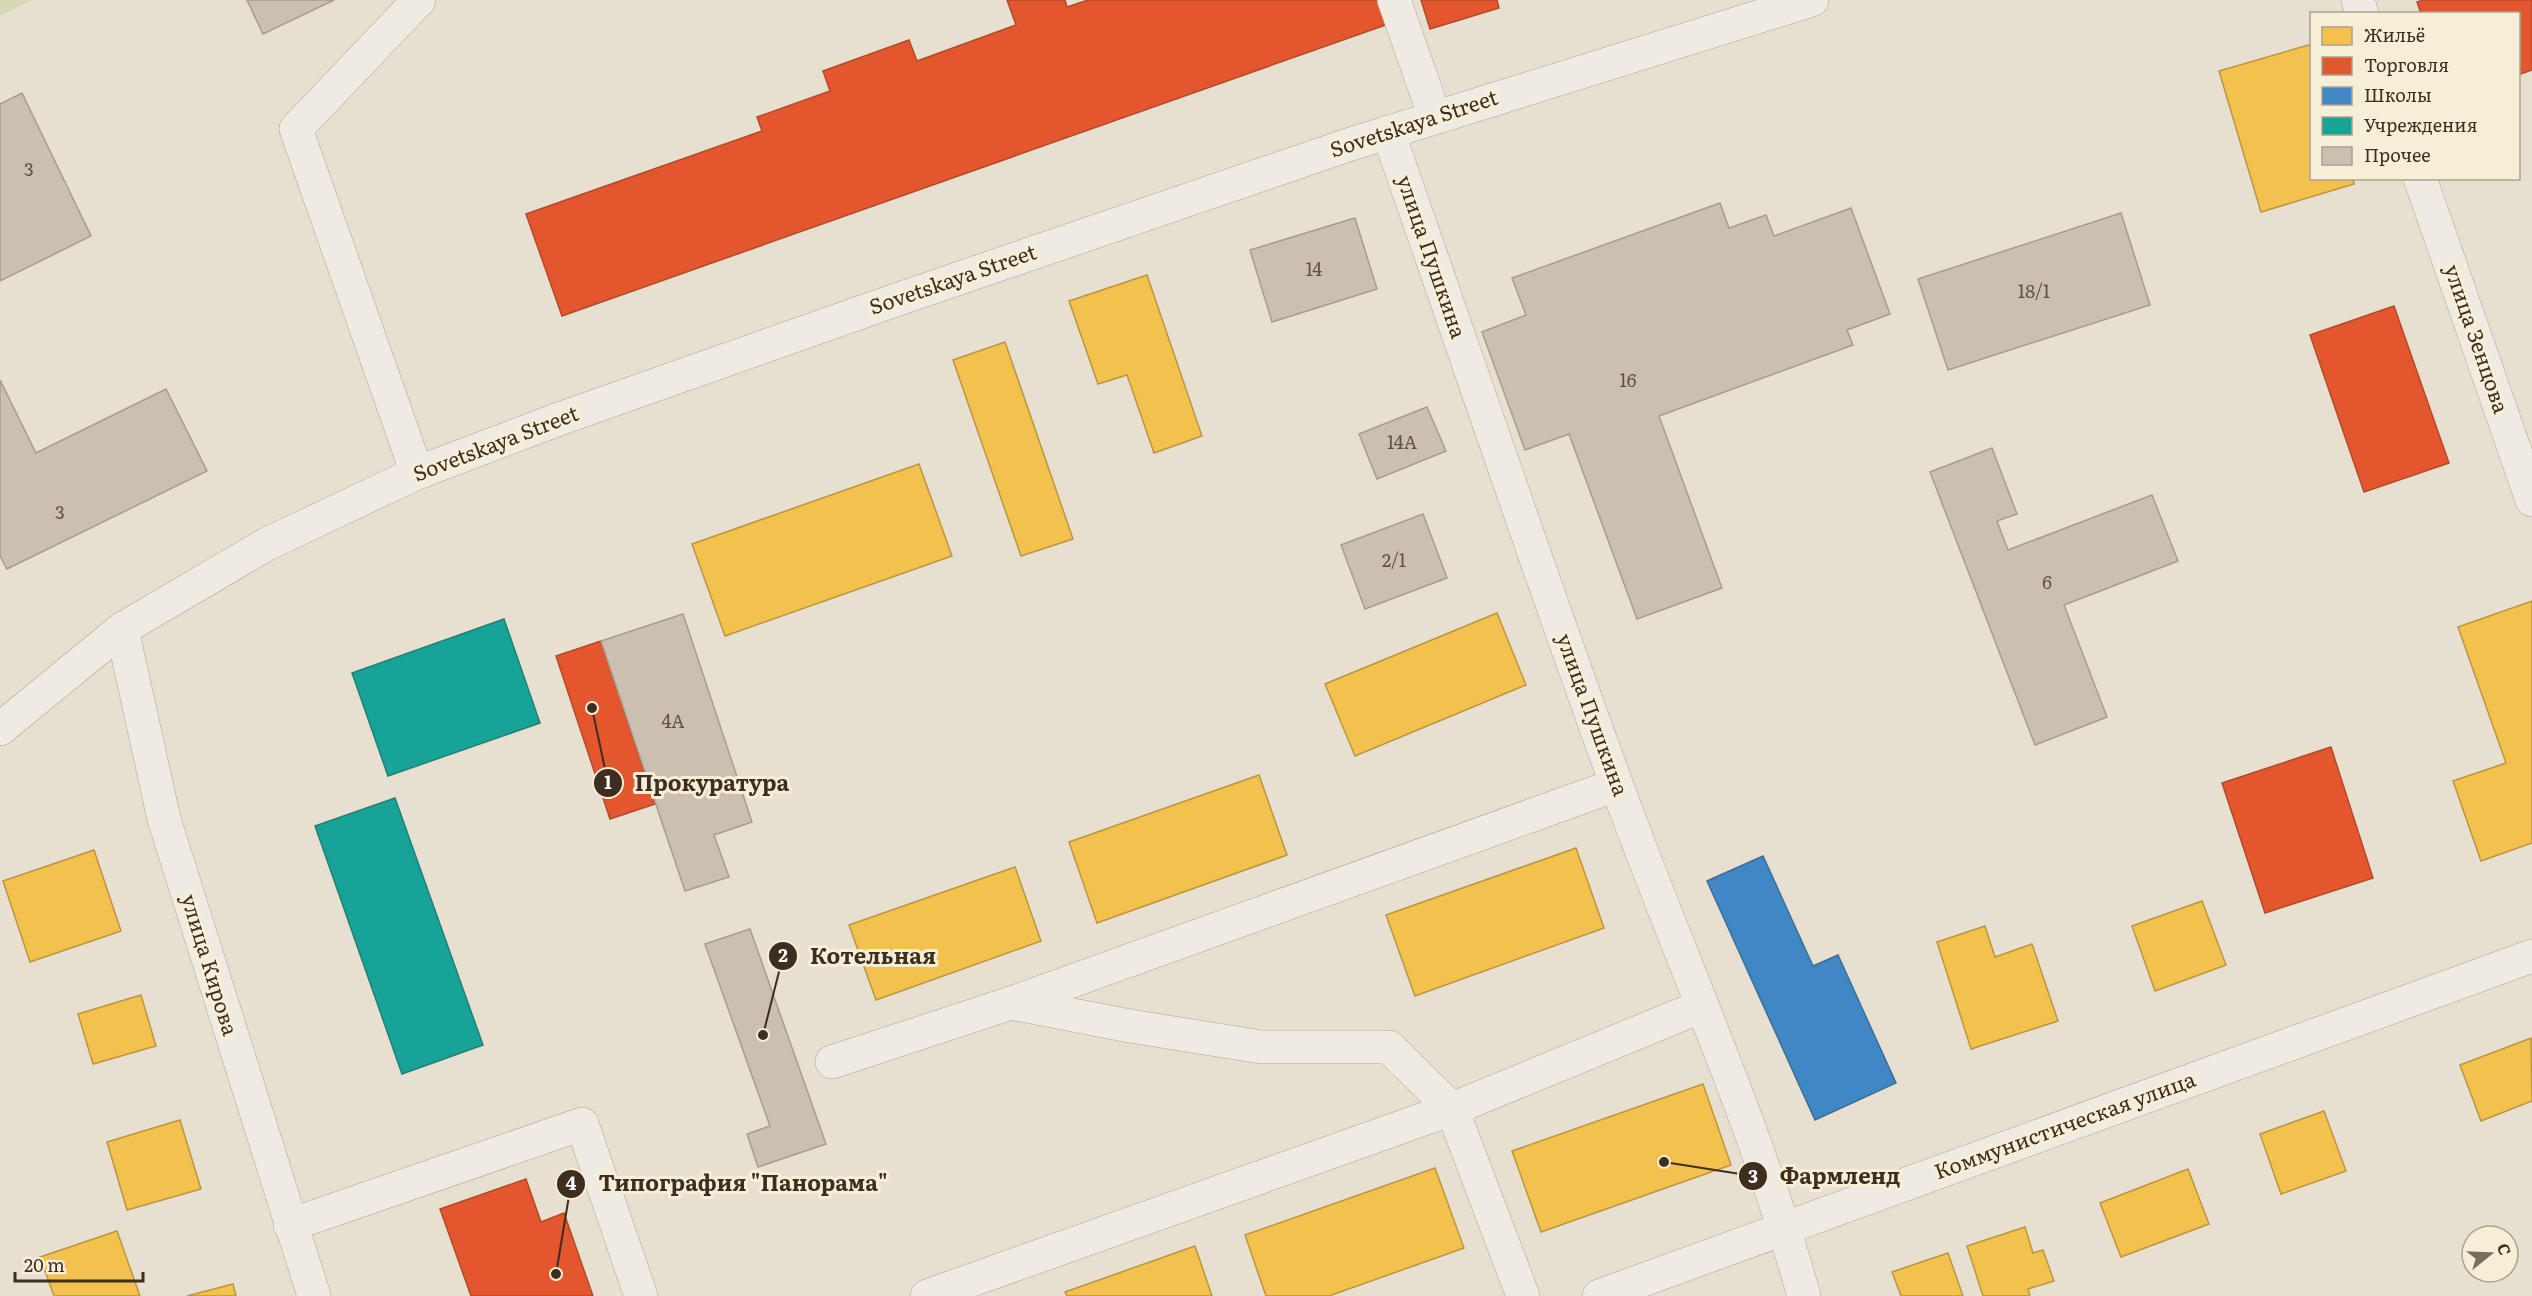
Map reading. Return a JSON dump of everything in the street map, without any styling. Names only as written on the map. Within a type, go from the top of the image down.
[{"type":"street","points":[[417,473],[296,129],[419,0]]},
{"type":"street","points":[[1394,0],[1435,117]]},
{"type":"street","name":"Sovetskaya Street","points":[[0,729],[122,628],[267,544],[417,473],[559,419],[879,306],[1388,132],[1812,0]]},
{"type":"street","name":"улица Пушкина","points":[[1388,132],[1616,785],[1702,1005],[1785,1228],[1804,1296]]},
{"type":"street","name":"улица Зенцова","points":[[2421,180],[2532,500]]},
{"type":"street","name":"улица Кирова","points":[[122,628],[164,819],[314,1296]]},
{"type":"street","points":[[832,1062],[1011,1003],[1616,785]]},
{"type":"street","name":"Коммунистическая улица","points":[[1599,1296],[2532,956]]},
{"type":"street","points":[[1011,1003],[1130,1026],[1261,1047],[1389,1047],[1452,1109],[1523,1296]]},
{"type":"street","points":[[927,1296],[1452,1109],[1702,1005]]},
{"type":"street","points":[[290,1225],[582,1124],[641,1296]]},
{"type":"green space","points":[[0,0],[32,0],[0,16]]},
{"type":"building: Жильё","points":[[2310,45],[2310,180],[2353,180],[2354,184],[2261,212],[2219,71]]},
{"type":"building: Жильё","points":[[1147,275],[1202,436],[1154,453],[1127,375],[1098,384],[1069,301]]},
{"type":"building: Жильё","points":[[1005,342],[1073,539],[1021,556],[953,360]]},
{"type":"building: Жильё","points":[[919,464],[952,556],[725,636],[692,544]]},
{"type":"building: Жильё","points":[[2532,601],[2532,843],[2481,861],[2453,781],[2506,763],[2458,627]]},
{"type":"building: Жильё","points":[[1497,613],[1526,685],[1355,756],[1325,684]]},
{"type":"building: Жильё","points":[[1259,775],[1287,855],[1097,923],[1069,842]]},
{"type":"building: Жильё","points":[[1576,848],[1604,928],[1415,996],[1386,915]]},
{"type":"building: Жильё","points":[[94,850],[121,931],[30,962],[3,881]]},
{"type":"building: Жильё","points":[[1015,867],[1041,941],[876,1000],[849,925]]},
{"type":"building: Жильё","points":[[2202,901],[2226,965],[2155,991],[2132,926]]},
{"type":"building: Жильё","points":[[1985,926],[1995,957],[2032,944],[2058,1021],[1971,1049],[1937,942]]},
{"type":"building: Жильё","points":[[141,995],[156,1046],[93,1064],[78,1014]]},
{"type":"building: Жильё","points":[[2531,1038],[2532,1101],[2481,1121],[2460,1065]]},
{"type":"building: Жильё","points":[[1703,1084],[1731,1165],[1541,1232],[1512,1151]]},
{"type":"building: Жильё","points":[[2324,1111],[2346,1171],[2281,1194],[2260,1134]]},
{"type":"building: Жильё","points":[[180,1120],[201,1189],[127,1210],[107,1142]]},
{"type":"building: Жильё","points":[[1435,1168],[1464,1248],[1329,1296],[1266,1296],[1245,1235]]},
{"type":"building: Жильё","points":[[2188,1169],[2209,1224],[2121,1257],[2100,1203]]},
{"type":"building: Жильё","points":[[2025,1227],[2033,1253],[2043,1250],[2054,1281],[2028,1289],[2030,1296],[1983,1296],[1967,1246]]},
{"type":"building: Жильё","points":[[117,1231],[140,1296],[54,1296],[40,1257]]},
{"type":"building: Жильё","points":[[1195,1246],[1212,1296],[1067,1296],[1065,1292]]},
{"type":"building: Жильё","points":[[1948,1253],[1963,1296],[1901,1296],[1892,1272]]},
{"type":"building: Жильё","points":[[233,1284],[236,1296],[187,1296]]},
{"type":"building: Торговля","points":[[1007,0],[1065,0],[1067,7],[1088,0],[1386,0],[1394,22],[562,316],[526,214],[762,131],[757,117],[830,91],[823,71],[909,40],[917,61],[1016,25]]},
{"type":"building: Торговля","points":[[1421,0],[1497,0],[1499,8],[1430,29]]},
{"type":"building: Торговля","points":[[2423,0],[2532,0],[2532,70],[2520,74],[2520,12],[2420,12],[2417,2]]},
{"type":"building: Торговля","points":[[2394,306],[2449,463],[2364,492],[2310,335]]},
{"type":"building: Торговля","points":[[601,641],[655,804],[610,819],[556,656]]},
{"type":"building: Торговля","points":[[2331,747],[2373,878],[2265,913],[2222,783]]},
{"type":"building: Торговля","points":[[526,1179],[541,1222],[564,1213],[593,1296],[471,1296],[440,1209]]},
{"type":"building: Школы","points":[[1763,856],[1813,966],[1838,955],[1896,1083],[1815,1120],[1707,881]]},
{"type":"building: Учреждения","points":[[504,619],[540,723],[388,776],[352,673]]},
{"type":"building: Учреждения","points":[[395,798],[483,1045],[402,1074],[315,826]]},
{"type":"building: Прочее","points":[[247,0],[334,0],[263,34]]},
{"type":"building: Прочее","points":[[22,93],[91,236],[0,281],[0,104]]},
{"type":"building: Прочее","points":[[1720,203],[1729,228],[1766,215],[1774,236],[1851,208],[1890,314],[1847,330],[1853,345],[1659,416],[1722,588],[1637,619],[1569,434],[1525,450],[1482,332],[1526,315],[1512,278]]},
{"type":"building: Прочее","points":[[2121,213],[2150,305],[1948,370],[1918,279]]},
{"type":"building: Прочее","points":[[1355,218],[1377,289],[1272,322],[1250,250]]},
{"type":"building: Прочее","points":[[0,380],[36,453],[166,389],[207,471],[7,569],[0,556]]},
{"type":"building: Прочее","points":[[1427,407],[1446,451],[1377,479],[1359,434]]},
{"type":"building: Прочее","points":[[1992,448],[2017,514],[1997,521],[2008,550],[2152,495],[2178,561],[2064,605],[2107,717],[2035,745],[1930,472]]},
{"type":"building: Прочее","points":[[1423,514],[1447,578],[1365,609],[1341,545]]},
{"type":"building: Прочее","points":[[683,614],[752,822],[714,835],[729,877],[685,891],[601,641]]},
{"type":"building: Прочее","points":[[750,929],[826,1144],[758,1167],[747,1134],[770,1126],[705,944]]},
{"type":"place","name":"Прокуратура","points":[[592,708]]},
{"type":"place","name":"Котельная","points":[[763,1035]]},
{"type":"place","name":"Фармленд","points":[[1664,1162]]},
{"type":"place","name":"Типография \"Панорама\"","points":[[556,1274]]}]
